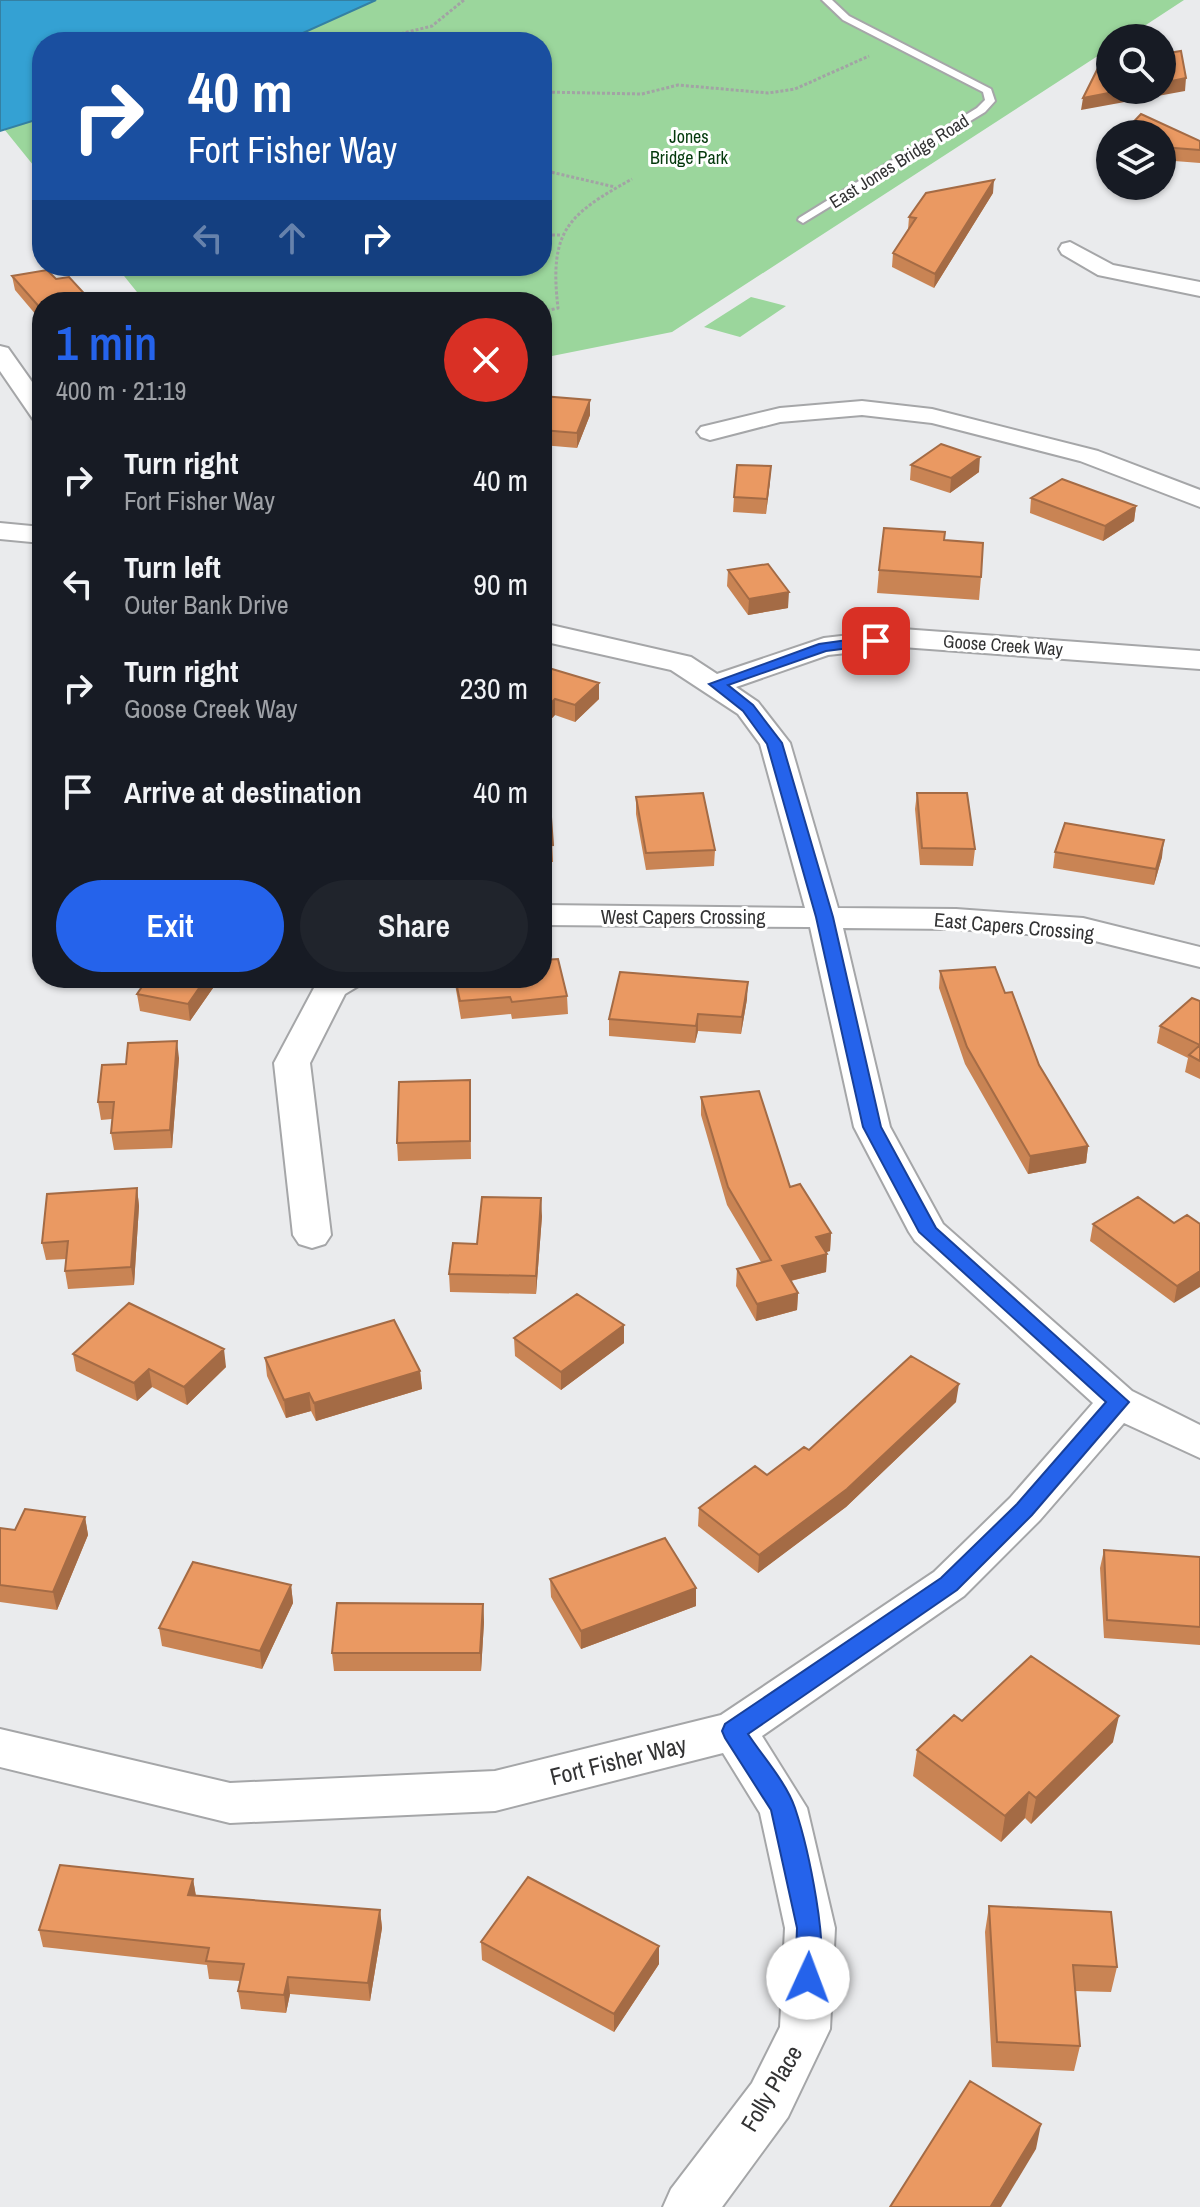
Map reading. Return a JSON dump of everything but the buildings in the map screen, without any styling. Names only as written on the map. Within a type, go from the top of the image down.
[{"type":"street","points":[[1070,249],[1106,270],[1200,289]]},
{"type":"street","points":[[0,353],[32,399]]},
{"type":"street","points":[[710,432],[780,415],[862,408],[932,416],[1089,456],[1200,499]]},
{"type":"street","points":[[0,531],[32,533]]},
{"type":"street","points":[[552,634],[681,663],[717,684],[748,708],[775,743],[824,917],[872,1127],[928,1232],[1118,1402],[1200,1443]]},
{"type":"street","name":"Goose Creek Way","points":[[717,684],[824,647],[902,638],[1200,660]]},
{"type":"street","name":"West Capers Crossing","points":[[552,915],[824,917]]},
{"type":"street","name":"East Capers Crossing","points":[[824,917],[956,919],[1083,928],[1200,957]]},
{"type":"street","points":[[312,1235],[292,1063],[331,988]]},
{"type":"street","name":"Fort Fisher Way","points":[[0,1748],[230,1803],[495,1791],[734,1731],[949,1584],[1025,1509],[1118,1402]]},
{"type":"street","name":"Folly Place","points":[[690,2207],[770,2100],[805,2029],[810,1928],[783,1808],[734,1731]]},
{"type":"lane","name":"East Jones Bridge Road","points":[[803,220],[981,110],[990,101],[988,91],[846,18],[827,0]]},
{"type":"path","points":[[417,32],[453,14],[464,0]]},
{"type":"path","points":[[552,92],[654,94],[678,85],[768,93],[795,89],[895,43]]},
{"type":"path","points":[[552,172],[616,187]]},
{"type":"path","points":[[552,310],[558,308],[553,261],[561,235],[572,218],[595,199],[632,179]]},
{"type":"path","points":[[552,235],[561,235]]},
{"type":"green space","name":"Jones Bridge Park","points":[[376,0],[1184,0],[1147,24],[1096,24],[1096,57],[672,332],[552,356],[552,292],[137,292],[124,276],[552,276],[552,32],[305,32]]},
{"type":"green space","points":[[32,121],[32,164],[4,129]]},
{"type":"green space","points":[[751,297],[786,306],[740,337],[704,327]]},
{"type":"water","points":[[0,0],[376,0],[305,32],[32,32],[32,121],[0,131]]},
{"type":"route","points":[[808,1978],[810,1928],[783,1808],[734,1731],[949,1584],[1025,1509],[1118,1402],[928,1232],[872,1127],[824,917],[775,743],[748,708],[717,684],[824,647],[876,641]]}]
